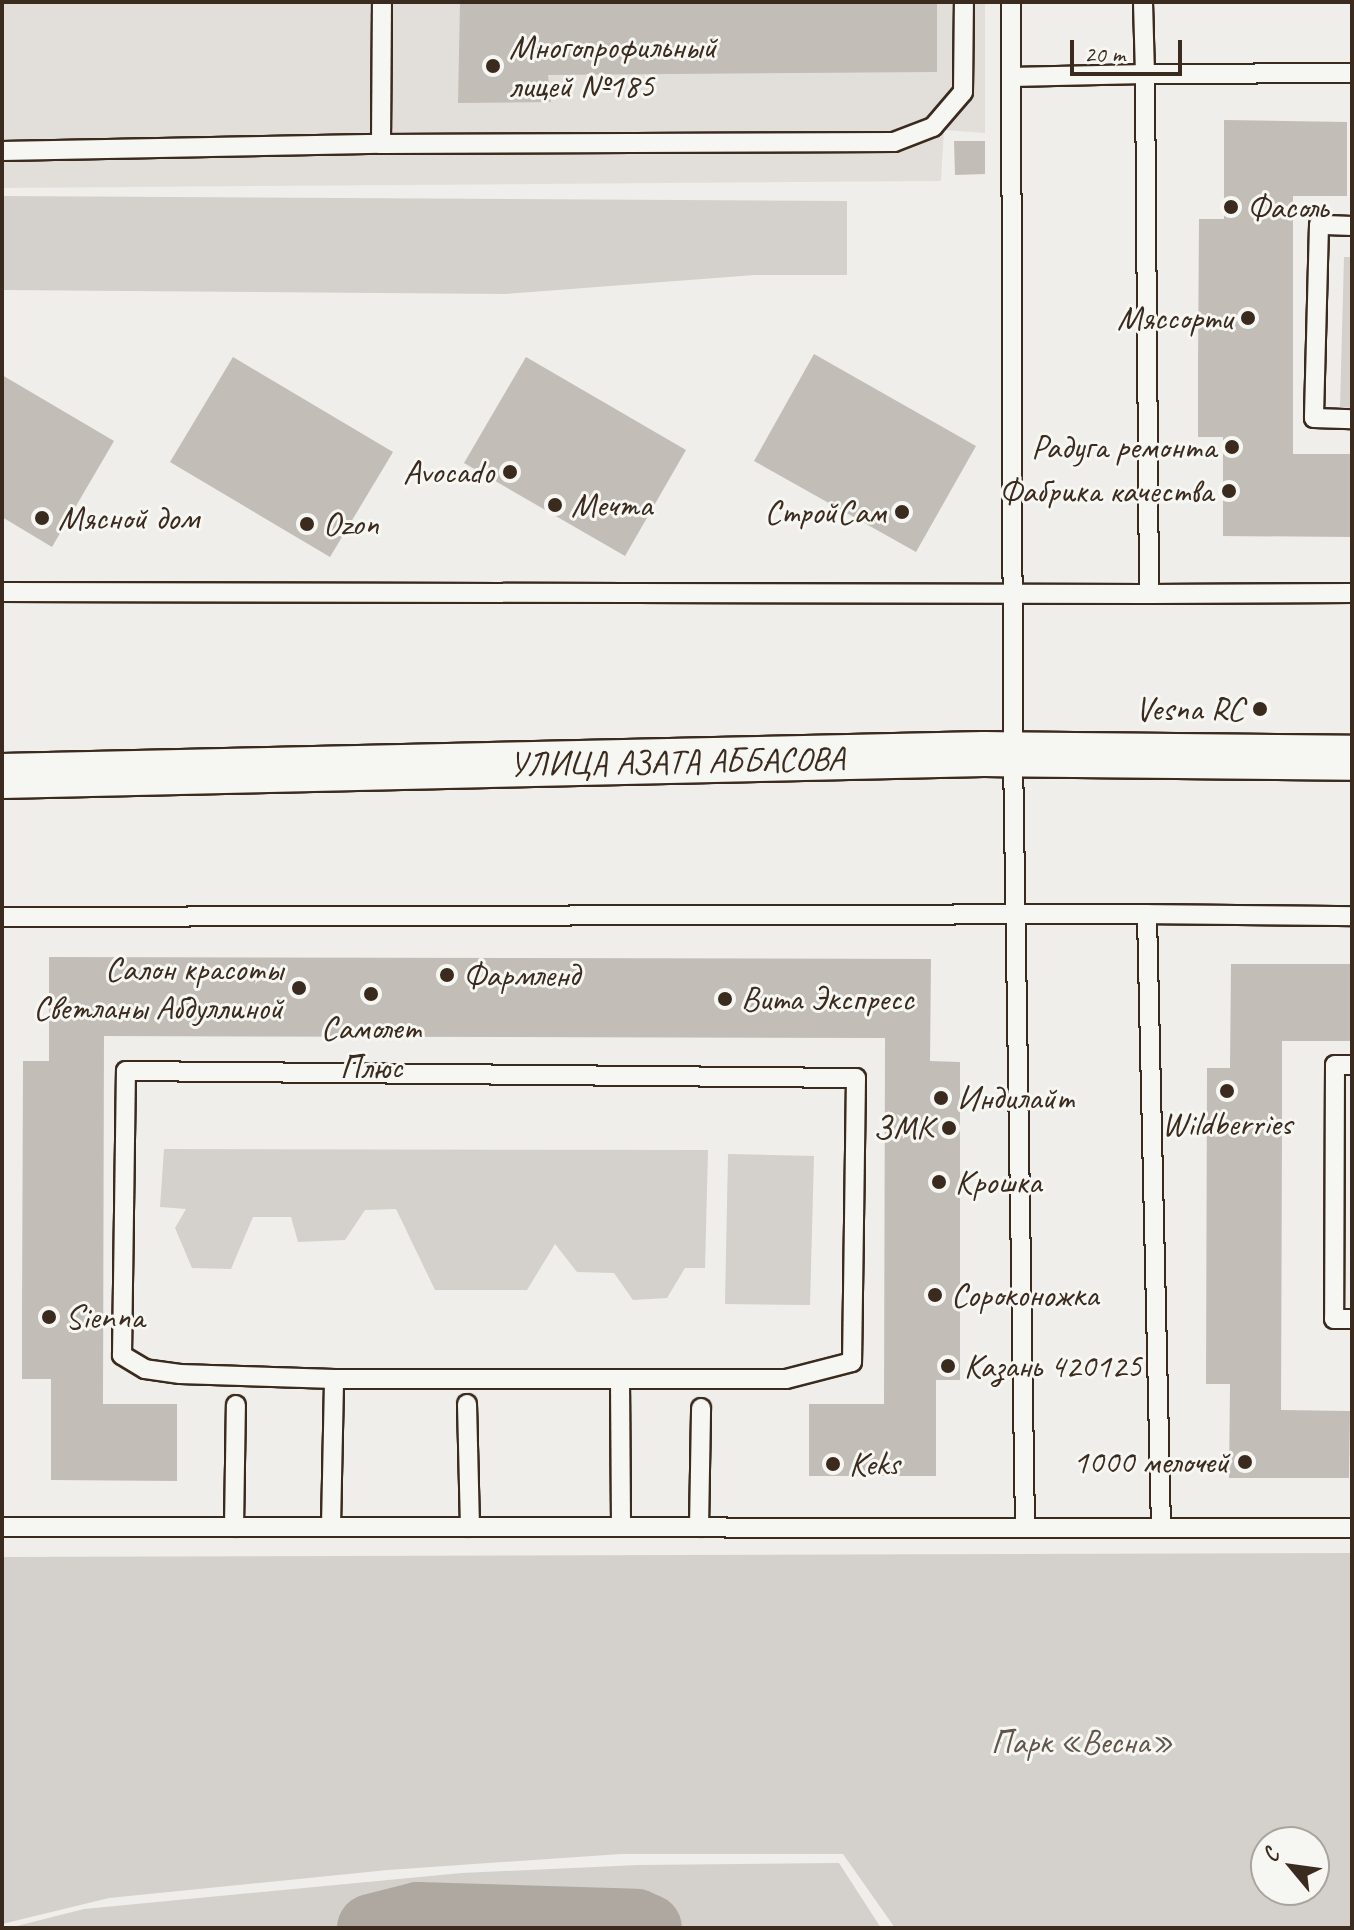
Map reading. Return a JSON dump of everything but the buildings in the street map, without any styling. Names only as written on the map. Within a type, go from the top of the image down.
[{"type":"street","name":"УЛИЦА АЗАТА АББАСОВА","points":[[2,776],[1013,755],[1352,758]]},
{"type":"lane","points":[[381,144],[382,2]]},
{"type":"lane","points":[[2,151],[908,140],[933,127],[963,92],[964,2]]},
{"type":"lane","points":[[1011,2],[1013,755],[1025,1526]]},
{"type":"lane","points":[[1143,2],[1149,594]]},
{"type":"lane","points":[[1011,77],[1352,73]]},
{"type":"lane","points":[[1352,226],[1319,225],[1314,418],[1352,419]]},
{"type":"lane","points":[[2,592],[1352,593]]},
{"type":"lane","points":[[1147,914],[1161,1528]]},
{"type":"lane","points":[[2,917],[1352,916]]},
{"type":"lane","points":[[1352,1065],[1335,1065],[1334,1319],[1352,1319]]},
{"type":"lane","points":[[126,1071],[856,1078],[852,1362],[786,1379],[334,1379],[180,1374],[145,1369],[122,1355],[126,1071]]},
{"type":"lane","points":[[331,1526],[334,1379]]},
{"type":"lane","points":[[620,1380],[621,1527]]},
{"type":"lane","points":[[467,1404],[470,1527]]},
{"type":"lane","points":[[234,1527],[236,1405]]},
{"type":"lane","points":[[699,1527],[701,1408]]},
{"type":"lane","points":[[2,1527],[1352,1528]]},
{"type":"shaded area","name":"Многопрофильный лицей №185","points":[[2,2],[985,2],[985,133],[944,130],[941,181],[2,188]]},
{"type":"green space","points":[[2,196],[847,201],[847,275],[755,275],[506,294],[2,290]]},
{"type":"green space","points":[[1344,257],[1352,257],[1352,408],[1340,407]]},
{"type":"green space","points":[[164,1149],[708,1150],[705,1268],[685,1268],[667,1298],[633,1300],[614,1273],[577,1272],[555,1244],[527,1290],[435,1290],[396,1209],[365,1210],[345,1240],[298,1242],[291,1217],[253,1217],[231,1269],[192,1268],[175,1228],[186,1209],[160,1207]]},
{"type":"green space","points":[[728,1154],[814,1156],[810,1305],[725,1304]]},
{"type":"green space","name":"Парк «Весна»","points":[[1352,1553],[1352,1928],[895,1928],[843,1854],[621,1854],[388,1870],[109,1898],[2,1924],[2,1557]]},
{"type":"green space","points":[[839,1863],[881,1928],[9,1928],[84,1909],[462,1873],[638,1865]]},
{"type":"waterway","points":[[371,1928],[418,1916],[636,1923],[648,1928]]},
{"type":"place","name":"Многопрофильный лицей №185","points":[[493,66]]},
{"type":"place","name":"Фасоль","points":[[1231,207]]},
{"type":"place","name":"Мяссорти","points":[[1248,318]]},
{"type":"place","name":"Радуга ремонта","points":[[1232,447]]},
{"type":"place","name":"Avocado","points":[[510,472]]},
{"type":"place","name":"Фабрика качества","points":[[1229,491]]},
{"type":"place","name":"Мечта","points":[[555,505]]},
{"type":"place","name":"СтройСам","points":[[902,512]]},
{"type":"place","name":"Мясной дом","points":[[42,518]]},
{"type":"place","name":"Ozon","points":[[307,524]]},
{"type":"place","name":"Vesna RC","points":[[1260,709]]},
{"type":"place","name":"Фармленд","points":[[447,975]]},
{"type":"place","name":"Салон красоты Светланы Абдуллиной","points":[[299,988]]},
{"type":"place","name":"Самолет Плюс","points":[[371,994]]},
{"type":"place","name":"Вита Экспресс","points":[[725,999]]},
{"type":"place","name":"Wildberries","points":[[1227,1091]]},
{"type":"place","name":"Индилайт","points":[[941,1098]]},
{"type":"place","name":"ЗМК","points":[[949,1128]]},
{"type":"place","name":"Крошка","points":[[939,1182]]},
{"type":"place","name":"Сороконожка","points":[[935,1295]]},
{"type":"place","name":"Sienna","points":[[49,1317]]},
{"type":"place","name":"Казань 420125","points":[[948,1366]]},
{"type":"place","name":"1000 мелочей","points":[[1245,1462]]},
{"type":"place","name":"Keks","points":[[833,1464]]}]
